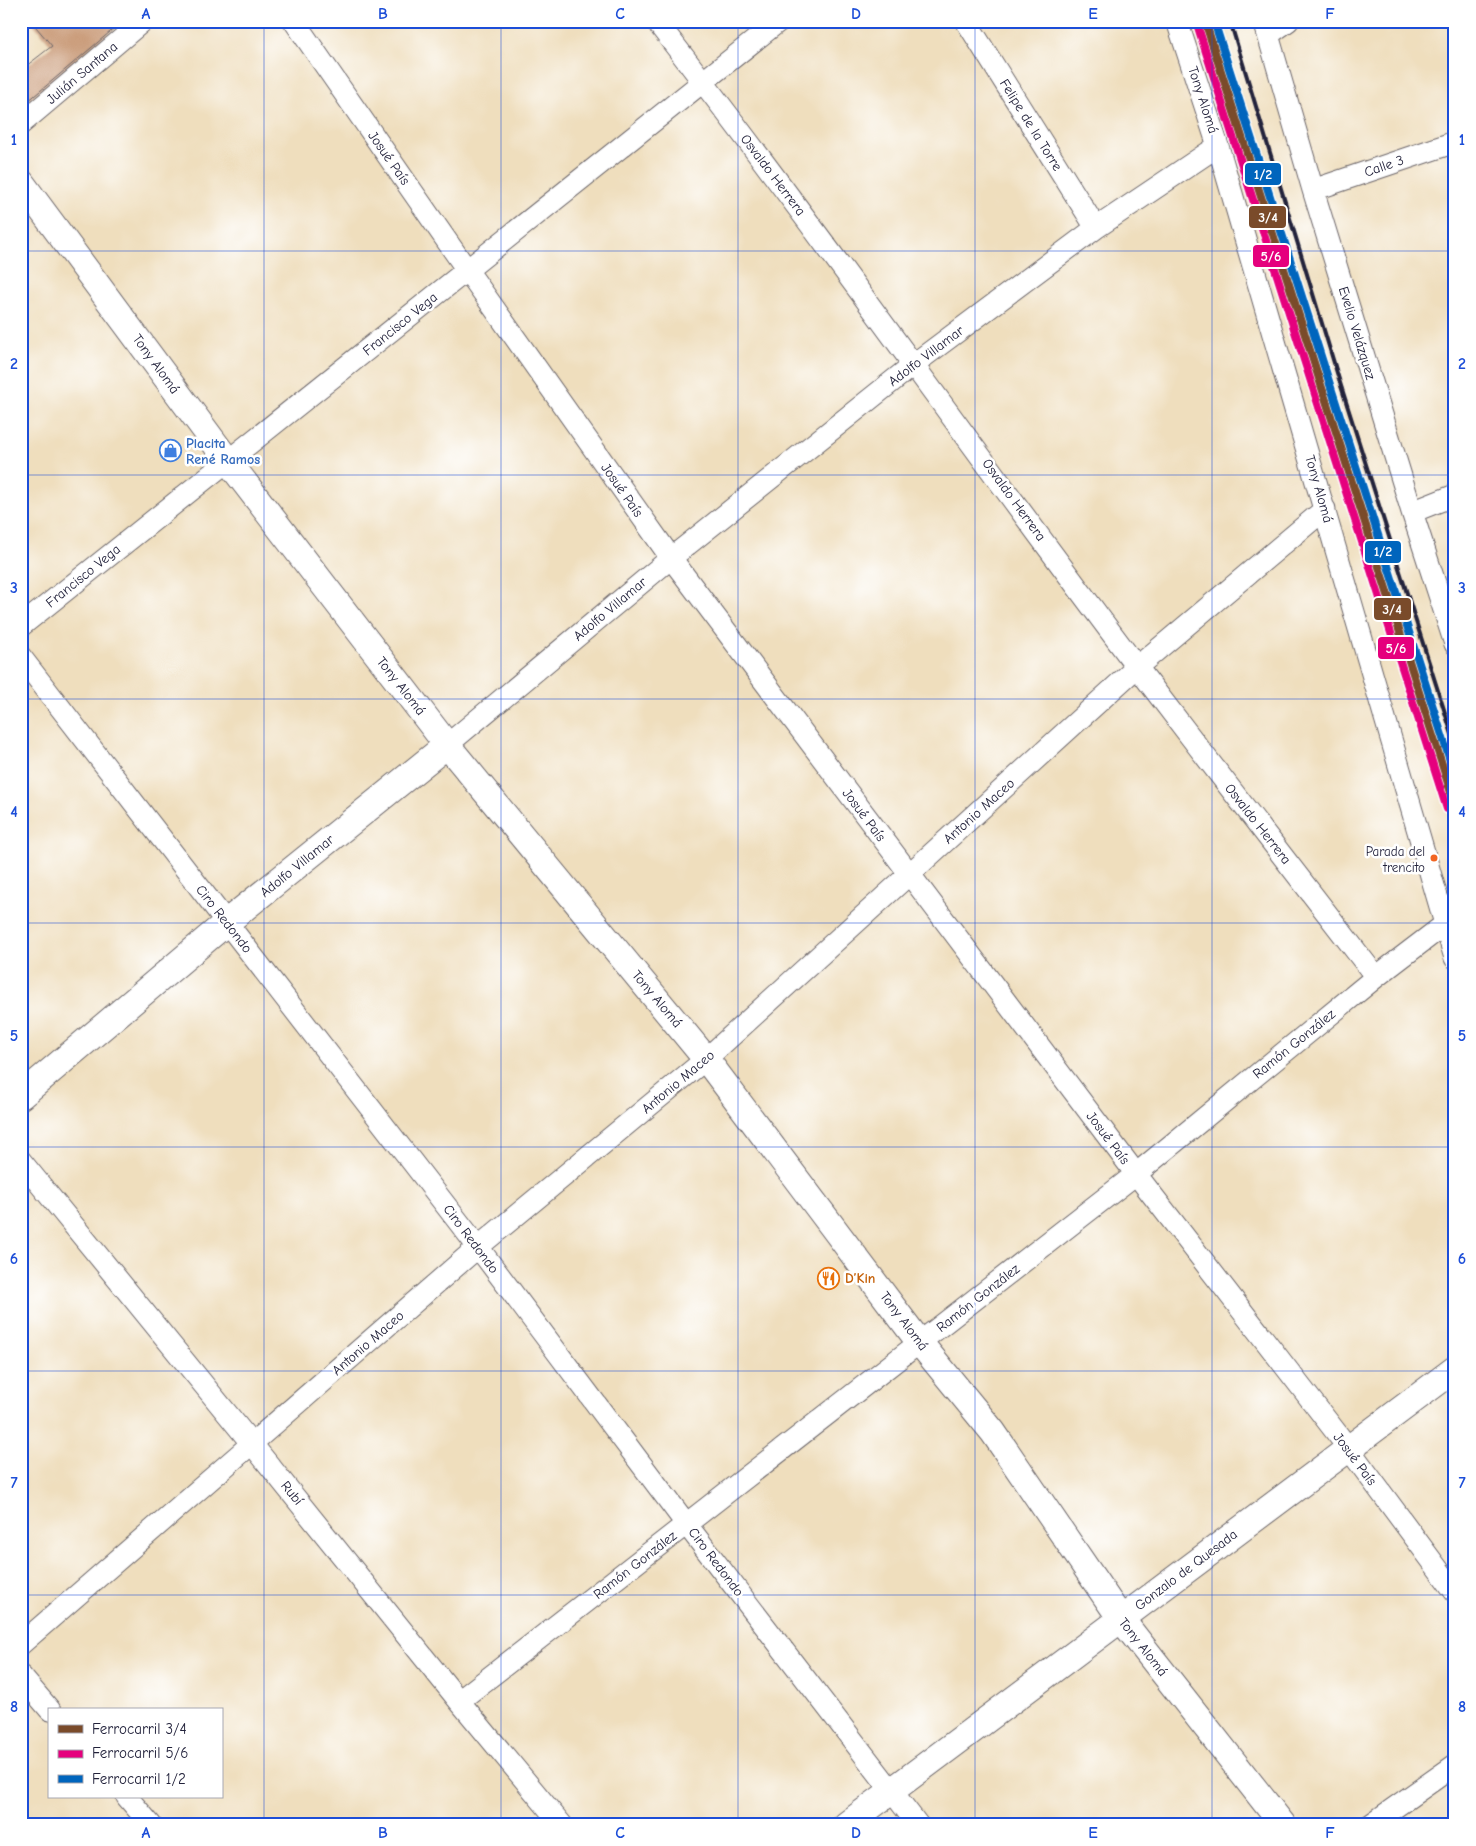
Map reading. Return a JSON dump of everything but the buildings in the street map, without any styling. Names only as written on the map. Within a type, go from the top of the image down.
[{"type":"street","name":"Julián Santana","points":[[21,124],[143,21]]},
{"type":"street","name":"Josué País","points":[[294,21],[671,558],[1136,1174],[1349,1449],[1455,1592]]},
{"type":"street","name":"Osvaldo Herrera","points":[[656,21],[914,364],[1137,667],[1376,977]]},
{"type":"street","name":"Francisco Vega","points":[[21,626],[778,21]]},
{"type":"street","name":"Felipe de la Torre","points":[[966,21],[1096,228]]},
{"type":"street","name":"Tony Alomá","points":[[1177,21],[1218,146],[1455,958]]},
{"type":"street","points":[[1266,28],[1288,21]]},
{"type":"street","name":"Evelio Velázquez","points":[[1266,28],[1313,190],[1412,512],[1455,644]]},
{"type":"street","name":"Calle 3","points":[[1313,190],[1455,142]]},
{"type":"street","name":"Adolfo Villamar","points":[[21,1096],[227,922],[447,745],[671,558],[914,364],[1096,228],[1218,146]]},
{"type":"street","name":"Tony Alomá","points":[[21,182],[228,461],[447,745],[706,1059],[920,1343],[993,1432],[1121,1619],[1283,1825]]},
{"type":"street","points":[[1412,512],[1455,495]]},
{"type":"street","name":"Antonio Maceo","points":[[21,1644],[478,1247],[706,1059],[1137,667],[1325,509]]},
{"type":"street","name":"Ciro Redondo","points":[[21,657],[478,1247],[687,1525],[918,1825]]},
{"type":"street","name":"Ramón González","points":[[459,1701],[1136,1174],[1376,977],[1444,925]]},
{"type":"street","name":"Rubí","points":[[21,1162],[562,1825]]},
{"type":"street","name":"Gonzalo de Quesada","points":[[846,1825],[1455,1369]]},
{"type":"street","points":[[21,1676],[48,1708]]},
{"type":"street","points":[[1370,1825],[1455,1765]]},
{"type":"street","points":[[128,1798],[151,1825]]},
{"type":"railway","points":[[1230,21],[1341,386],[1455,744]]},
{"type":"rail line","name":"3/4","points":[[1205,21],[1455,805]]},
{"type":"rail line","name":"1/2","points":[[1214,21],[1455,776]]},
{"type":"rail line","name":"5/6","points":[[1197,24],[1447,809]]},
{"type":"place","name":"Placita René Ramos","points":[[170,451]]},
{"type":"place","name":"Parada del trencito","points":[[1434,858]]},
{"type":"place","name":"D’Kin","points":[[829,1278]]}]
